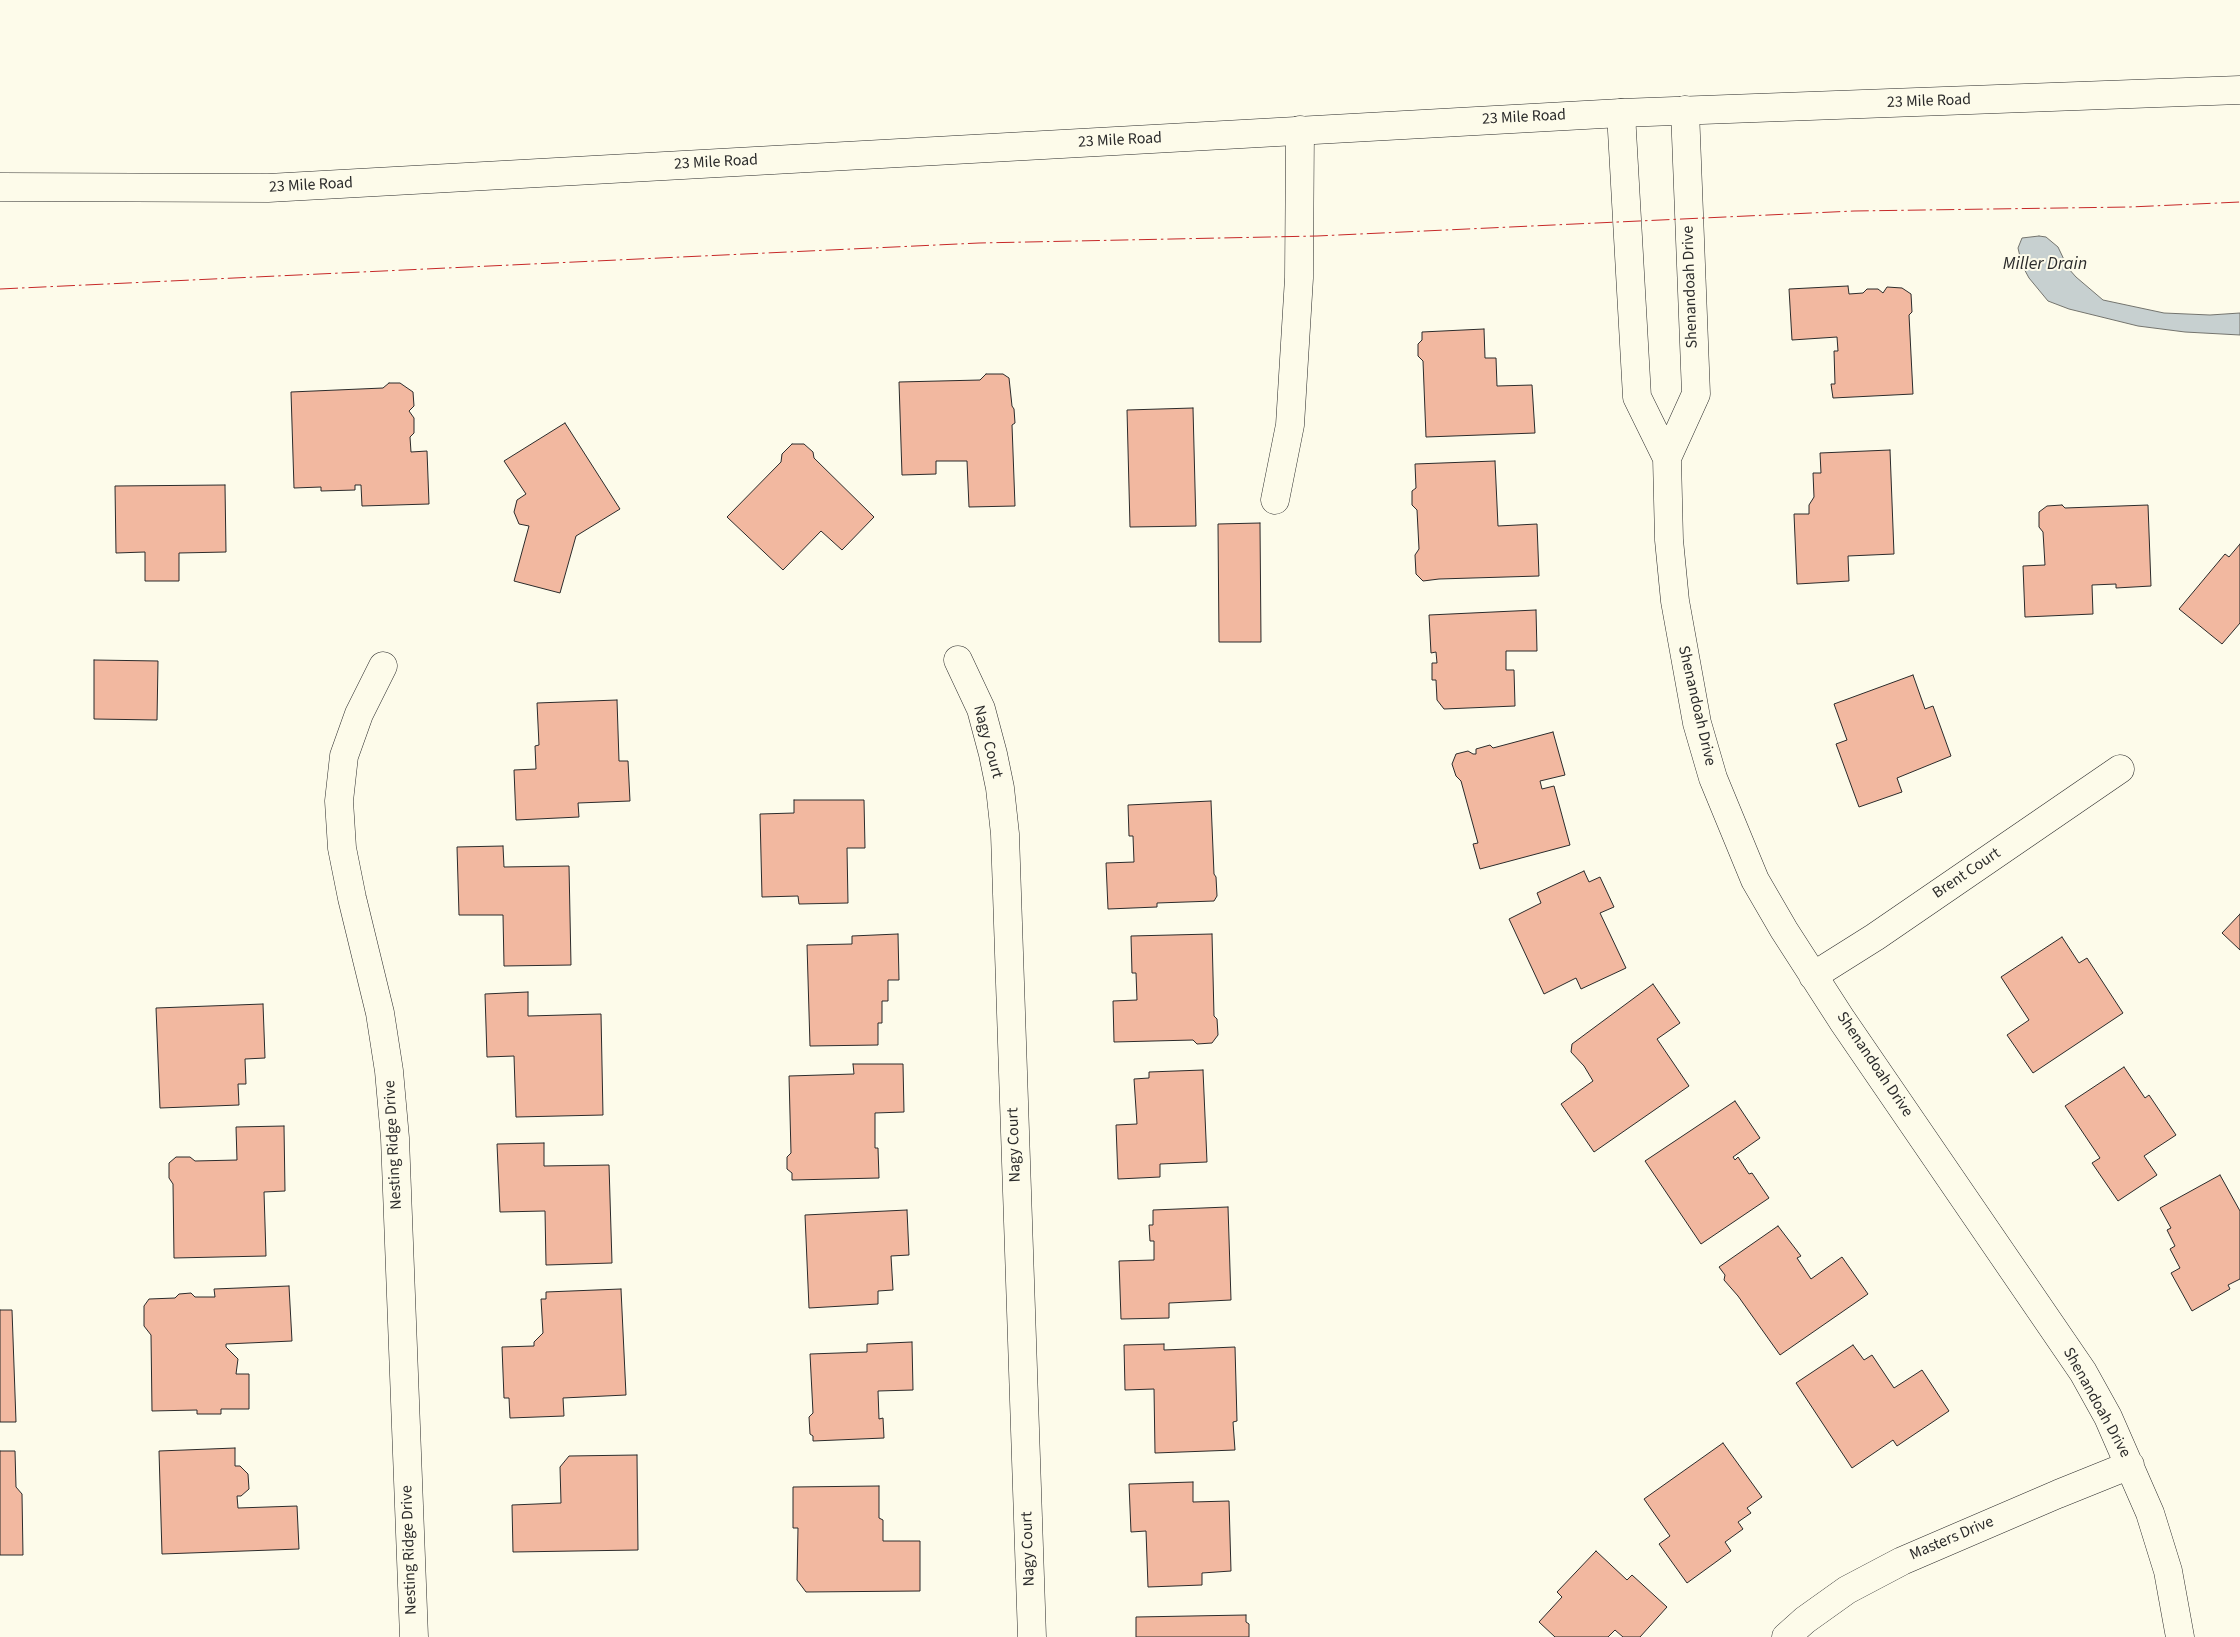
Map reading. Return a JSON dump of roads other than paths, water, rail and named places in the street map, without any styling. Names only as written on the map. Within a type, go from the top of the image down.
[{"type":"street","name":"23 Mile Road","points":[[0,187],[268,188],[1621,113],[2240,90]]},
{"type":"street","name":"Shenandoah Drive","points":[[1667,458],[1696,394],[1685,110]]},
{"type":"street","name":"Shenandoah Drive","points":[[1621,113],[1637,396],[1667,458],[1669,540],[1675,600],[1685,662],[1700,732],[1713,778],[1755,880],[1784,930],[1813,976],[2083,1372],[2108,1416],[2150,1513],[2168,1571],[2180,1637]]},
{"type":"street","points":[[1275,500],[1290,426],[1299,278],[1300,130]]},
{"type":"street","name":"Nagy Court","points":[[958,660],[981,709],[1000,788],[1005,834],[1032,1637]]},
{"type":"street","name":"Nesting Ridge Drive","points":[[383,666],[359,714],[344,756],[339,801],[344,856],[352,898],[380,1013],[389,1071],[395,1138],[414,1637]]},
{"type":"street","name":"Brent Court","points":[[1813,976],[2120,769]]},
{"type":"street","name":"Masters Drive","points":[[1786,1637],[1805,1620],[1847,1590],[1902,1561],[2130,1465]]},
{"type":"water","name":"Miller Drain","points":[[2046,237],[2058,247],[2068,268],[2103,300],[2164,313],[2210,315],[2240,313],[2240,335],[2185,332],[2138,326],[2069,309],[2048,301],[2029,278],[2022,265],[2018,248],[2022,238]]}]
